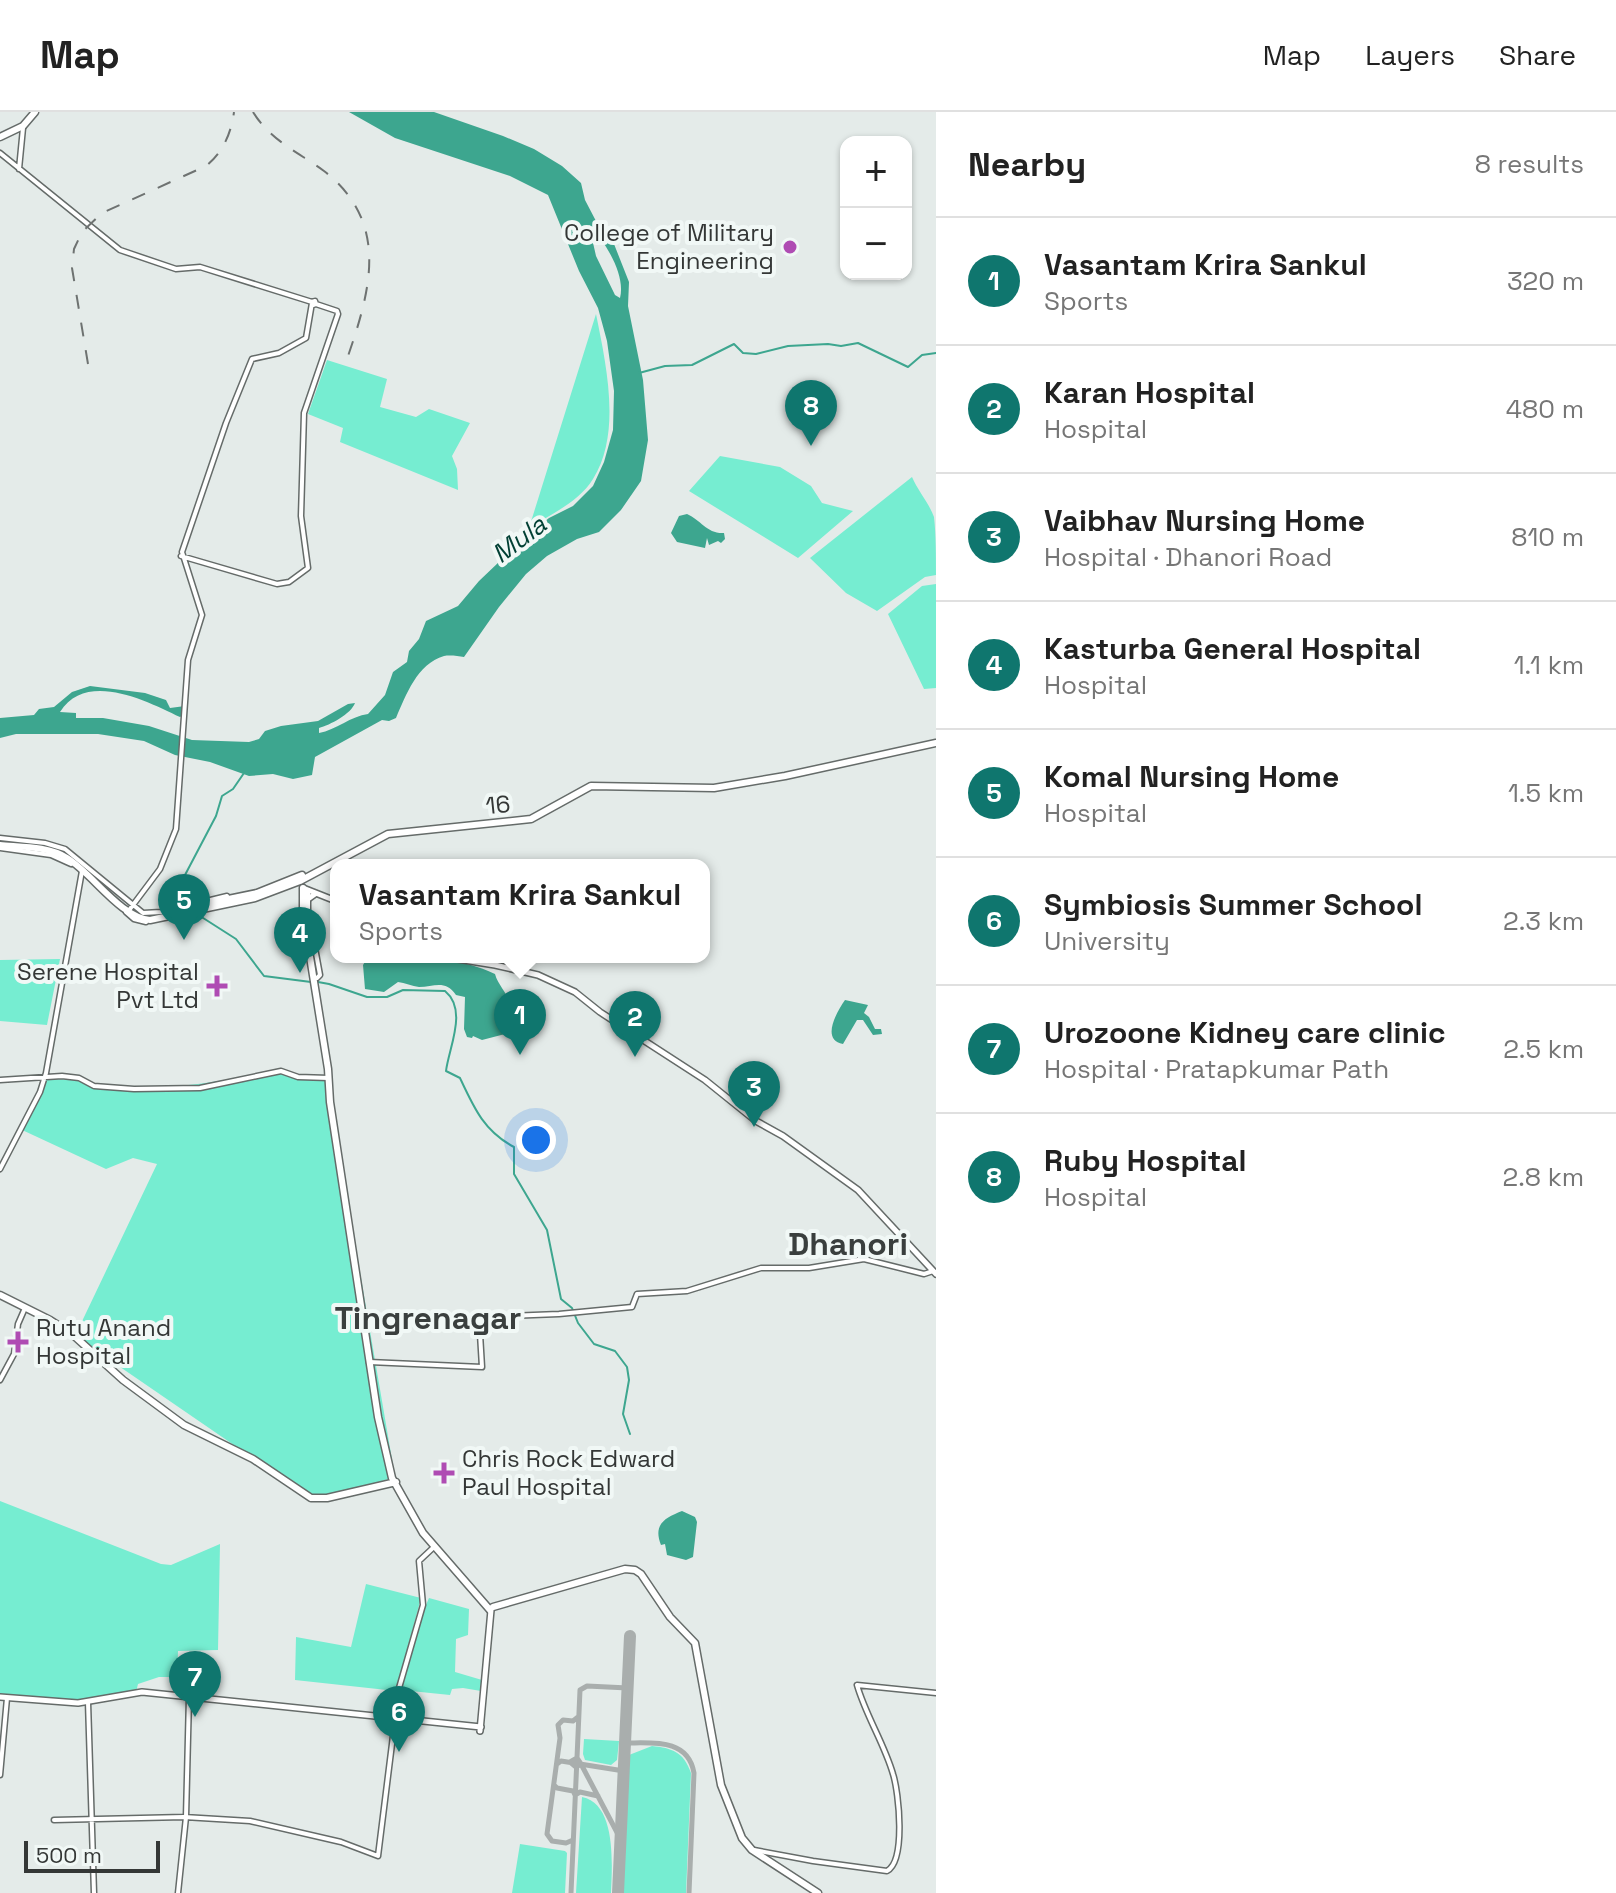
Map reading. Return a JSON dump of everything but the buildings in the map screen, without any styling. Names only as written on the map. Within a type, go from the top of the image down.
[{"type":"main road","points":[[0,137],[23,126],[35,112]]},
{"type":"main road","name":"16","points":[[344,859],[366,845],[400,831],[522,821],[553,809],[590,785],[703,786],[753,780],[936,741]]},
{"type":"main road","points":[[343,859],[380,834],[400,831]]},
{"type":"main road","points":[[0,843],[58,850],[130,910],[147,916],[247,901],[304,885],[330,868]]},
{"type":"main road","name":"16","points":[[304,885],[330,868]]},
{"type":"main road","points":[[196,908],[304,885],[330,899]]},
{"type":"main road","points":[[304,885],[308,899]]},
{"type":"main road","points":[[304,885],[303,910],[371,1362],[395,1480],[412,1517],[492,1610]]},
{"type":"main road","points":[[481,963],[537,978],[573,992],[860,1194],[934,1273]]},
{"type":"main road","points":[[0,1297],[87,1348],[172,1417],[253,1459],[311,1498],[327,1498],[395,1480]]},
{"type":"main road","points":[[492,1610],[625,1569],[641,1574],[670,1617],[695,1643],[721,1785],[742,1838],[752,1850],[818,1893]]},
{"type":"main road","points":[[4,1699],[90,1704],[138,1695],[188,1698],[481,1729],[492,1610]]},
{"type":"street","points":[[19,169],[23,126]]},
{"type":"street","points":[[0,153],[120,250],[176,269],[200,267],[337,311],[304,413],[301,516],[308,568],[289,582],[277,584],[181,556]]},
{"type":"street","points":[[196,908],[162,921],[141,921],[130,910],[160,869],[175,834],[188,660],[202,613],[181,556],[226,423],[252,359],[279,353],[306,338],[313,303]]},
{"type":"street","points":[[0,1169],[45,1077],[84,869]]},
{"type":"street","points":[[308,899],[320,975],[316,983]]},
{"type":"street","points":[[0,1080],[70,1077],[92,1085],[127,1089],[196,1088],[281,1071],[298,1077],[330,1077]]},
{"type":"street","points":[[371,1362],[482,1367],[479,1317],[632,1307],[637,1294],[687,1291],[761,1268],[809,1268],[867,1259],[919,1273],[934,1273]]},
{"type":"street","points":[[0,1380],[14,1354],[18,1324],[24,1309]]},
{"type":"street","points":[[54,1820],[91,1817],[185,1818],[263,1824],[341,1842],[378,1856],[399,1688],[423,1605],[419,1561],[435,1546]]},
{"type":"street","points":[[752,1850],[887,1871],[893,1867],[899,1844],[895,1780],[865,1712],[857,1685],[936,1693]]},
{"type":"street","points":[[178,1893],[185,1818],[188,1698]]},
{"type":"street","points":[[0,1775],[4,1699]]},
{"type":"street","points":[[90,1704],[94,1893]]},
{"type":"shaded area","points":[[349,112],[434,112],[534,149],[562,166],[581,183],[585,200],[597,223],[614,244],[629,282],[628,306],[643,380],[648,440],[641,481],[621,510],[599,532],[577,539],[547,556],[526,574],[464,657],[444,656],[427,666],[414,681],[396,718],[382,720],[315,757],[312,775],[293,779],[273,774],[249,776],[210,762],[175,755],[144,741],[98,734],[16,734],[0,738],[0,718],[34,715],[39,709],[54,707],[72,692],[90,686],[145,693],[166,700],[170,708],[185,706],[184,715],[180,717],[134,697],[101,691],[85,693],[71,700],[60,712],[76,713],[76,718],[103,718],[149,726],[192,740],[249,742],[259,739],[265,731],[281,726],[318,721],[348,704],[355,703],[345,715],[319,728],[319,733],[368,714],[385,695],[393,672],[407,662],[409,651],[419,639],[426,621],[458,606],[523,539],[549,518],[573,506],[593,486],[613,430],[614,391],[607,341],[598,308],[579,271],[548,195],[510,176],[395,138]],"holes":[[[589,225],[617,269],[620,298],[615,295],[596,256]]]},
{"type":"shaded area","points":[[596,314],[609,398],[607,441],[602,461],[593,479],[580,494],[529,528]]},
{"type":"shaded area","points":[[327,360],[387,379],[380,407],[416,417],[429,409],[470,423],[452,456],[457,469],[458,490],[340,442],[343,428],[308,414]]},
{"type":"shaded area","points":[[720,456],[780,467],[811,486],[822,503],[853,511],[798,558],[689,491]]},
{"type":"shaded area","points":[[912,477],[934,517],[936,575],[925,577],[877,611],[846,593],[810,558]]},
{"type":"shaded area","points":[[687,514],[709,529],[724,533],[725,539],[709,545],[707,538],[705,548],[677,542],[671,533],[679,516]]},
{"type":"shaded area","points":[[936,584],[936,688],[924,689],[888,614],[922,586]]},
{"type":"shaded area","points":[[60,959],[47,1025],[0,1021],[0,960]]},
{"type":"shaded area","points":[[465,963],[495,974],[510,1003],[505,1034],[482,1040],[467,1037],[464,1029],[465,997],[456,995],[443,985],[419,987],[398,982],[384,992],[365,989],[363,965]]},
{"type":"shaded area","points":[[845,1000],[868,1005],[864,1013],[875,1029],[881,1029],[882,1034],[873,1035],[863,1020],[857,1020],[843,1044],[836,1041],[832,1025]]},
{"type":"shaded area","points":[[282,1068],[293,1075],[327,1079],[395,1477],[325,1498],[311,1498],[75,1336],[157,1164],[133,1158],[106,1169],[20,1129],[45,1079],[164,1087]]},
{"type":"shaded area","points":[[0,1501],[161,1564],[171,1565],[220,1544],[218,1650],[178,1651],[177,1677],[159,1677],[138,1684],[136,1692],[86,1702],[0,1696]]},
{"type":"shaded area","points":[[682,1511],[695,1517],[697,1522],[693,1557],[686,1560],[667,1555],[658,1532],[665,1520]]},
{"type":"shaded area","points":[[366,1584],[421,1598],[396,1691],[295,1680],[296,1637],[351,1647]]},
{"type":"shaded area","points":[[429,1598],[469,1609],[468,1635],[456,1639],[455,1672],[482,1680],[481,1691],[452,1689],[450,1695],[401,1690],[419,1621]]},
{"type":"shaded area","points":[[584,1739],[619,1741],[617,1760],[611,1765],[585,1760]]},
{"type":"shaded area","points":[[652,1746],[676,1752],[685,1760],[691,1773],[686,1893],[623,1893],[629,1755]]},
{"type":"shaded area","points":[[582,1797],[593,1802],[607,1823],[611,1893],[576,1893]]},
{"type":"shaded area","points":[[520,1844],[567,1853],[565,1893],[512,1893]]},
{"type":"waterway","points":[[639,373],[665,366],[692,365],[734,344],[743,353],[756,354],[788,346],[858,343],[908,367],[922,355],[936,353]]},
{"type":"waterway","points":[[194,903],[185,875],[216,816],[222,796],[233,789],[244,773]]},
{"type":"waterway","points":[[198,912],[236,939],[264,976],[311,982]]},
{"type":"waterway","points":[[318,982],[367,997],[387,997],[403,990],[445,991],[452,999],[456,1018],[446,1071],[460,1078],[487,1126],[514,1147],[514,1174],[547,1230],[561,1299],[572,1308],[578,1323],[594,1344],[615,1351],[627,1367],[629,1380],[623,1414],[630,1434]]},
{"type":"taxiway","points":[[571,1893],[580,1690],[587,1686],[628,1688]]},
{"type":"taxiway","points":[[573,1840],[566,1843],[552,1841],[547,1834],[560,1738],[558,1725],[563,1720],[573,1721],[578,1717]]},
{"type":"taxiway","points":[[625,1743],[668,1745],[685,1754],[690,1762],[694,1773],[689,1893]]},
{"type":"taxiway","points":[[581,1764],[576,1767],[570,1762],[577,1758],[581,1764],[621,1840]]},
{"type":"taxiway","points":[[557,1764],[561,1761],[624,1771]]},
{"type":"taxiway","points":[[554,1785],[573,1791],[575,1795],[580,1792],[598,1796]]},
{"type":"runway","points":[[618,1893],[630,1636]]},
{"type":"railway","points":[[88,364],[72,268],[74,249],[82,232],[102,213],[206,166],[225,142],[234,112]]},
{"type":"railway","points":[[253,112],[277,138],[324,171],[345,191],[359,213],[367,236],[367,284],[363,309],[347,359]]},
{"type":"place","name":"College of Military Engineering","points":[[790,247]]},
{"type":"place","name":"Ruby Hospital","points":[[811,446]]},
{"type":"place","name":"Komal Nursing Home","points":[[184,940]]},
{"type":"place","name":"Kasturba General Hospital","points":[[300,973]]},
{"type":"place","name":"Serene Hospital Pvt Ltd","points":[[217,986]]},
{"type":"place","name":"Vasantam Krira Sankul","points":[[520,1055]]},
{"type":"place","name":"Karan Hospital","points":[[635,1057]]},
{"type":"place","name":"Vaibhav Nursing Home","points":[[754,1127]]},
{"type":"place","name":"Rutu Anand Hospital","points":[[18,1342]]},
{"type":"place","name":"Chris Rock Edward Paul Hospital","points":[[444,1473]]},
{"type":"place","name":"Urozoone Kidney care clinic","points":[[195,1717]]},
{"type":"place","name":"Symbiosis Summer School","points":[[399,1752]]},
{"type":"district","name":"Dhanori","points":[[848,1244]]},
{"type":"district","name":"Tingrenagar","points":[[428,1318]]},
{"type":"water label","name":"Mula","points":[[519,539]]}]
